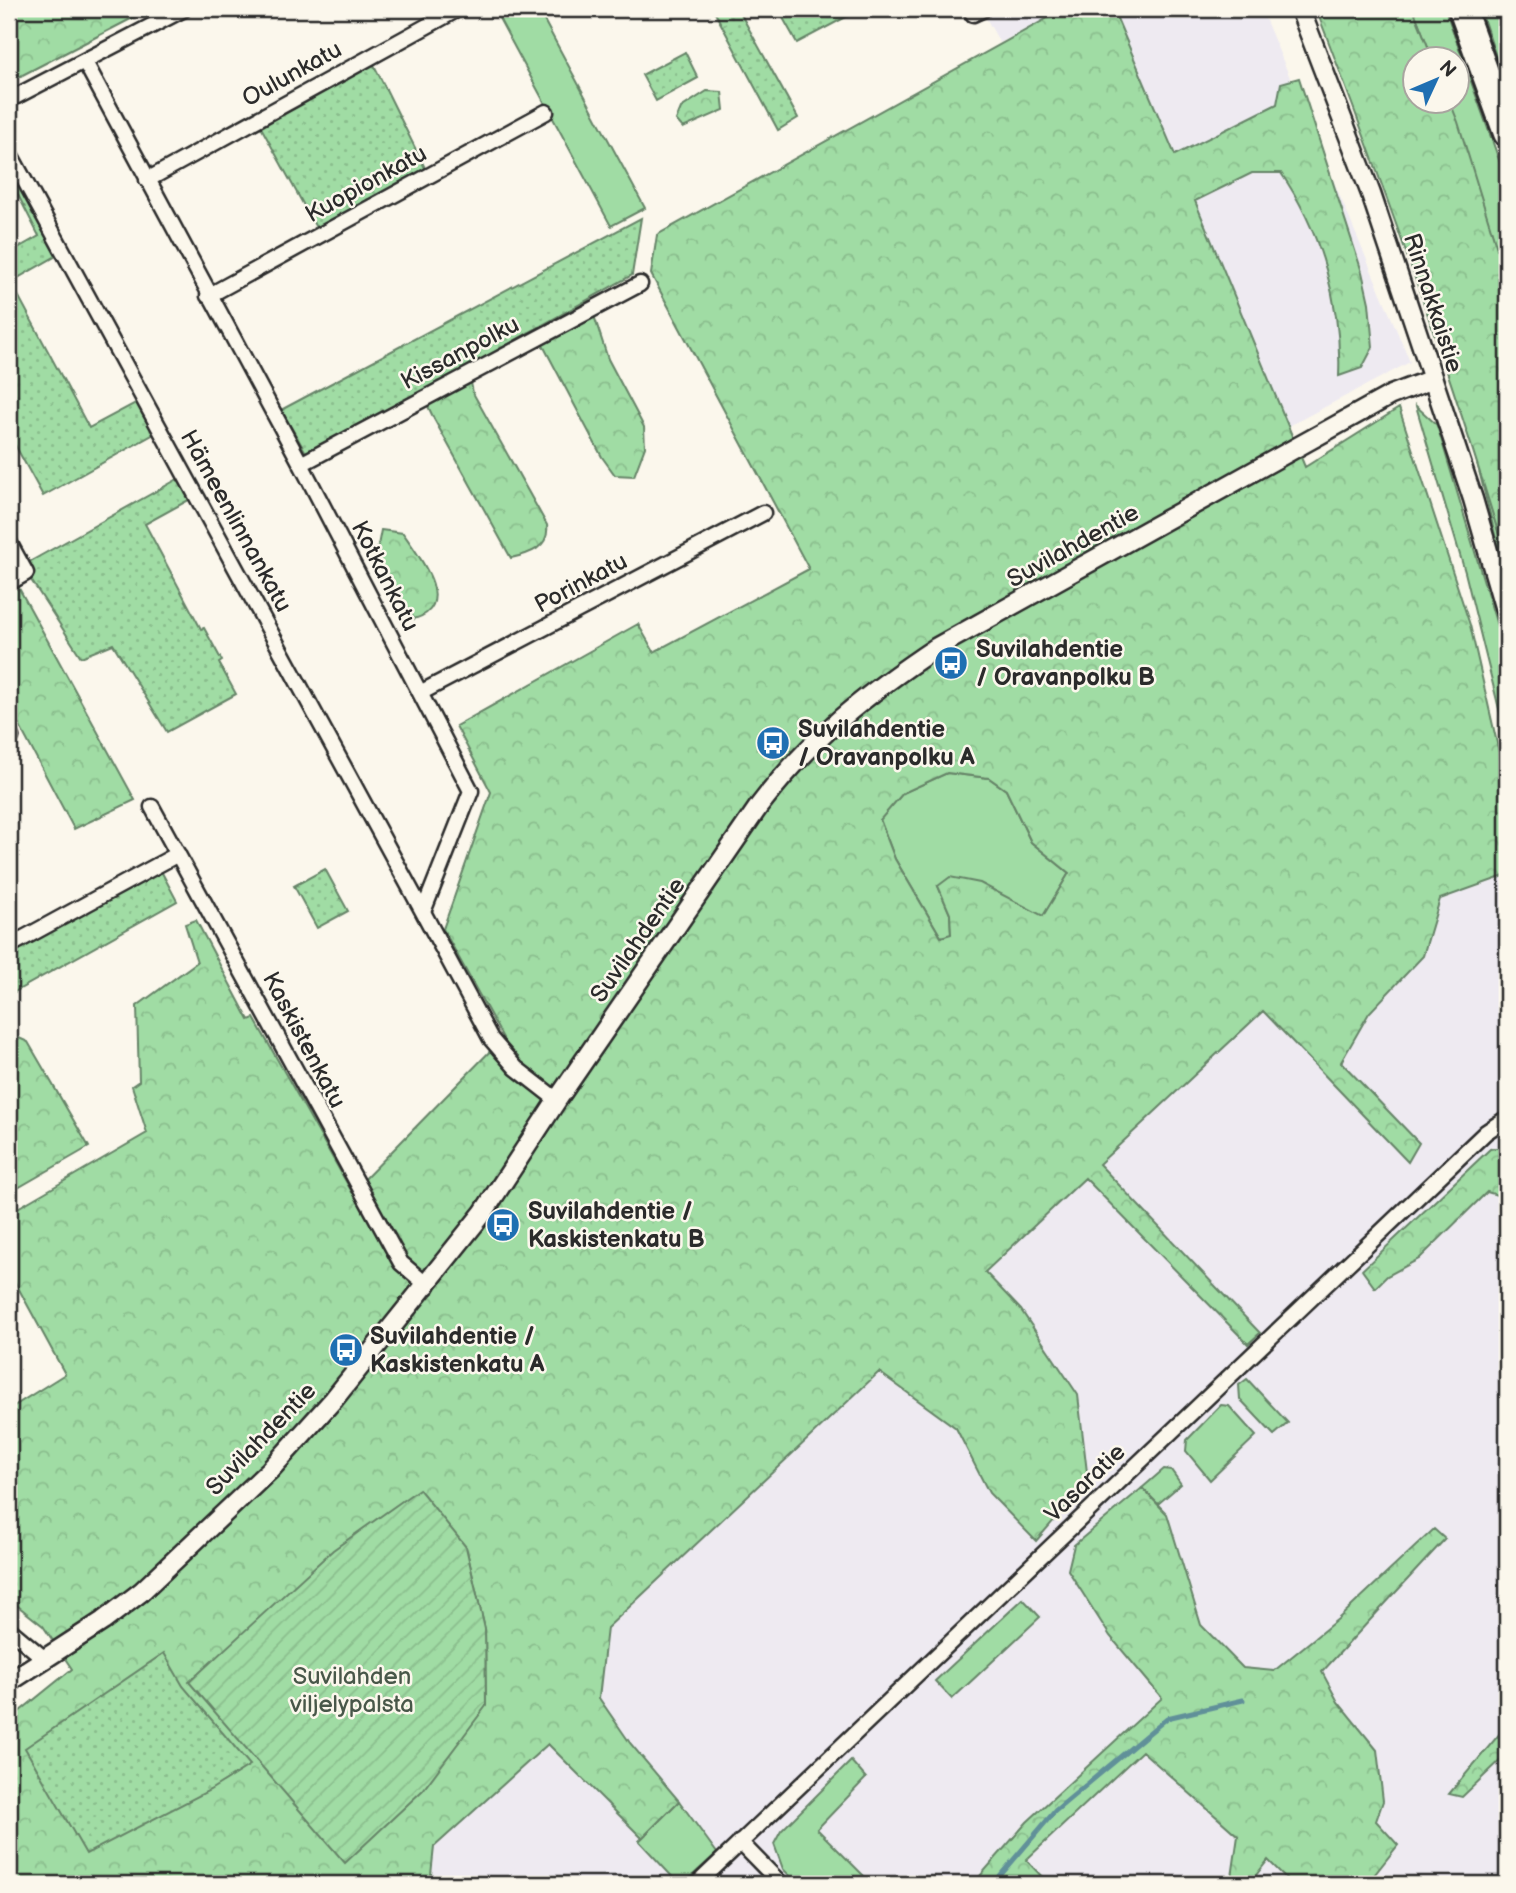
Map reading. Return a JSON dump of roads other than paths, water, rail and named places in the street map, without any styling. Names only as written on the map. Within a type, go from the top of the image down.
[{"type":"highway","points":[[1462,9],[1507,133]]},
{"type":"street","points":[[9,100],[184,9]]},
{"type":"street","name":"Oulunkatu","points":[[147,180],[458,9]]},
{"type":"street","points":[[970,9],[973,14],[984,9]]},
{"type":"street","name":"Rinnakkaistie","points":[[1300,9],[1371,194],[1433,379],[1507,617]]},
{"type":"street","name":"Kotkankatu","points":[[86,62],[208,296],[302,464],[471,791],[423,912]]},
{"type":"street","name":"Kuopionkatu","points":[[208,296],[546,112]]},
{"type":"street","name":"Hämeenlinnankatu","points":[[9,152],[423,912]]},
{"type":"street","name":"Kissanpolku","points":[[302,464],[640,284]]},
{"type":"street","name":"Suvilahdentie","points":[[9,1682],[46,1660],[141,1592],[270,1470],[334,1399],[428,1286],[484,1213],[557,1100],[759,806],[791,764],[842,715],[874,688],[937,648],[1391,395],[1433,379]]},
{"type":"street","name":"Porinkatu","points":[[420,693],[763,513]]},
{"type":"street","points":[[9,542],[26,573],[9,583]]},
{"type":"street","name":"Kaskistenkatu","points":[[152,807],[401,1264],[428,1286]]},
{"type":"street","points":[[9,946],[178,855]]},
{"type":"street","points":[[423,912],[491,1039],[516,1068],[557,1100]]},
{"type":"street","name":"Vasaratie","points":[[697,1884],[1486,1132],[1507,1118]]},
{"type":"street","points":[[9,1629],[46,1660]]},
{"type":"street","points":[[740,1842],[781,1884]]},
{"type":"waterway","points":[[993,1884],[1055,1811],[1167,1718],[1243,1700]]},
{"type":"place","name":"Suvilahdentie / Oravanpolku B","points":[[951,663]]},
{"type":"place","name":"Suvilahdentie / Oravanpolku A","points":[[773,743]]},
{"type":"place","name":"Suvilahdentie / Kaskistenkatu B","points":[[503,1225]]},
{"type":"place","name":"Suvilahdentie / Kaskistenkatu A","points":[[346,1350]]},
{"type":"park label","name":"Suvilahden viljelypalsta","points":[[352,1690]]}]
